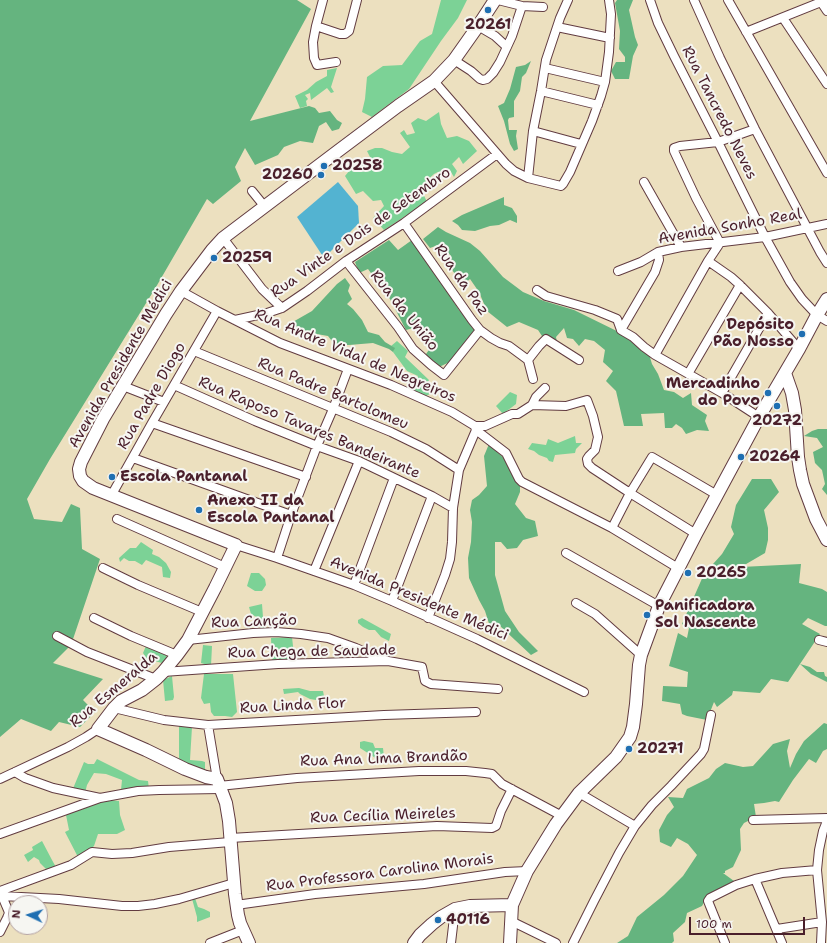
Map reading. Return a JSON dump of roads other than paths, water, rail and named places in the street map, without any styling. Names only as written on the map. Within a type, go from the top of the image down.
[{"type":"street","points":[[323,0],[313,42],[314,58],[317,65],[336,62]]},
{"type":"street","points":[[316,26],[340,34],[345,34],[348,31],[357,0]]},
{"type":"street","points":[[496,0],[522,6],[543,7]]},
{"type":"street","name":"Avenida Presidente Médici","points":[[496,0],[454,60],[434,81],[398,106],[223,238],[212,250],[181,291],[123,386],[103,419],[81,462],[79,469],[80,476],[83,481],[93,488],[111,496],[236,545],[354,585],[477,639],[584,692]]},
{"type":"street","points":[[528,178],[532,131],[545,68],[562,12],[568,0]]},
{"type":"street","points":[[434,81],[497,154],[514,171],[528,178],[561,186],[570,172],[582,144],[598,105],[605,82],[610,38],[610,0]]},
{"type":"street","name":"Rua Tancredo Neves","points":[[650,0],[658,23],[674,56],[765,237],[790,282],[802,299],[822,318]]},
{"type":"street","points":[[694,0],[720,58],[755,129],[827,263]]},
{"type":"street","points":[[728,0],[827,173]]},
{"type":"street","points":[[746,32],[824,1],[827,11]]},
{"type":"street","points":[[454,60],[480,79],[487,79],[500,62],[522,6]]},
{"type":"street","points":[[783,18],[827,84]]},
{"type":"street","points":[[478,26],[495,36],[507,47]]},
{"type":"street","points":[[557,27],[610,38]]},
{"type":"street","points":[[545,68],[605,82]]},
{"type":"street","points":[[541,91],[598,105]]},
{"type":"street","points":[[655,355],[708,261],[720,243],[696,198],[674,148],[718,142],[755,129]]},
{"type":"street","points":[[532,131],[582,144]]},
{"type":"street","name":"Rua Vinte e Dois de Setembro","points":[[235,320],[282,308],[346,261],[404,223],[497,154]]},
{"type":"street","points":[[644,182],[681,247]]},
{"type":"street","points":[[252,191],[265,207]]},
{"type":"street","name":"Rua da Paz","points":[[404,223],[480,330],[500,343],[509,346],[528,360]]},
{"type":"street","name":"Avenida Sonho Real","points":[[618,271],[641,262],[658,252],[681,247],[765,237],[827,224]]},
{"type":"street","points":[[223,238],[262,289],[282,308]]},
{"type":"street","points":[[621,330],[655,272],[659,260],[658,252]]},
{"type":"street","name":"Rua da União","points":[[346,261],[398,327],[413,349],[444,375],[480,330]]},
{"type":"street","points":[[708,261],[740,285],[768,313],[799,349]]},
{"type":"street","points":[[688,374],[740,285]]},
{"type":"street","points":[[537,290],[546,296],[607,314],[617,319],[621,330],[633,337],[655,355],[722,393],[759,417]]},
{"type":"street","name":"Rua Andre Vidal de Negreiros","points":[[181,291],[280,343],[391,385],[452,412],[506,453],[522,482],[612,528],[678,568]]},
{"type":"street","points":[[510,943],[512,904],[527,872],[562,816],[579,793],[616,757],[630,737],[633,727],[641,655],[659,606],[759,417],[799,349],[822,318],[827,299]]},
{"type":"street","name":"Rua Padre Diogo","points":[[111,496],[217,311]]},
{"type":"street","points":[[722,393],[768,313]]},
{"type":"street","points":[[533,379],[528,360],[545,339],[579,360]]},
{"type":"street","name":"Rua Padre Bartolomeu","points":[[194,351],[391,432],[426,449],[458,470]]},
{"type":"street","points":[[277,558],[291,515],[348,369]]},
{"type":"street","points":[[785,373],[792,393],[795,410],[798,457],[802,477],[816,519],[827,540]]},
{"type":"street","name":"Rua Raposo Tavares Bandeirante","points":[[174,385],[255,421],[359,461],[432,496],[453,508]]},
{"type":"street","points":[[123,386],[164,402]]},
{"type":"street","points":[[428,618],[450,559],[453,508],[458,470],[475,428],[486,426],[512,414],[518,414],[532,405],[536,397],[545,388]]},
{"type":"street","points":[[532,405],[566,406],[587,400],[598,437],[595,450],[587,459],[588,464],[630,493],[696,534]]},
{"type":"street","points":[[152,423],[306,477]]},
{"type":"street","points":[[612,528],[630,493],[652,457],[717,495]]},
{"type":"street","points":[[133,458],[291,515]]},
{"type":"street","points":[[314,571],[359,461]]},
{"type":"street","points":[[354,585],[394,478]]},
{"type":"street","points":[[392,601],[432,496]]},
{"type":"street","points":[[117,519],[225,567]]},
{"type":"street","name":"Rua Esmeralda","points":[[0,779],[86,737],[98,729],[114,708],[122,701],[142,690],[159,676],[188,640],[236,545]]},
{"type":"street","points":[[566,553],[659,606]]},
{"type":"street","points":[[103,568],[138,585],[202,612]]},
{"type":"street","points":[[576,602],[595,614],[641,655]]},
{"type":"street","points":[[94,618],[131,636],[177,655]]},
{"type":"street","name":"Rua Canção","points":[[188,640],[253,633],[276,632],[301,634],[328,638],[388,661]]},
{"type":"street","points":[[57,636],[86,652],[101,658],[159,676]]},
{"type":"street","name":"Rua Chega de Saudade","points":[[159,676],[278,664],[388,661],[422,667],[426,681],[431,684],[498,690]]},
{"type":"street","name":"Rua Linda Flor","points":[[114,708],[164,720],[208,725],[384,715],[476,712]]},
{"type":"street","points":[[573,943],[619,853],[635,826],[652,805],[704,749],[711,715]]},
{"type":"street","points":[[208,725],[219,784],[226,803],[229,821],[236,904],[240,923],[249,943]]},
{"type":"street","name":"Rua Ana Lima Brandão","points":[[98,729],[123,739],[219,784],[419,771],[485,772],[492,774],[502,784],[562,816]]},
{"type":"street","points":[[15,772],[25,778],[53,788],[100,798]]},
{"type":"street","points":[[0,834],[100,798],[138,791],[219,784]]},
{"type":"street","name":"Rua Cecília Meireles","points":[[1,894],[71,865],[92,852],[112,854],[132,853],[230,840],[437,826],[492,828],[496,826],[501,811],[512,789]]},
{"type":"street","points":[[579,793],[635,826]]},
{"type":"street","points":[[753,820],[827,818]]},
{"type":"street","points":[[821,943],[822,922],[817,870],[819,850],[827,821]]},
{"type":"street","points":[[726,943],[710,906],[709,900],[713,896],[736,884],[755,879],[782,873],[817,870]]},
{"type":"street","name":"Rua Professora Carolina Morais","points":[[236,904],[315,894],[424,884],[505,872],[527,872]]},
{"type":"street","points":[[755,879],[782,943]]},
{"type":"street","points":[[0,932],[8,913],[1,894],[122,906],[138,906],[155,904],[234,883]]},
{"type":"street","points":[[414,943],[432,924],[455,909],[470,906],[512,904]]},
{"type":"street","points":[[451,943],[455,909]]},
{"type":"street","points":[[511,921],[556,943]]},
{"type":"street","points":[[777,929],[822,922]]},
{"type":"street","points":[[210,943],[243,930]]},
{"type":"water","points":[[338,182],[358,206],[359,223],[324,258],[297,217]]},
{"type":"place","name":"20261","points":[[488,10]]},
{"type":"place","name":"20258","points":[[324,166]]},
{"type":"place","name":"20260","points":[[321,175]]},
{"type":"place","name":"20259","points":[[214,258]]},
{"type":"place","name":"Depósito Pão Nosso","points":[[802,334]]},
{"type":"place","name":"Mercadinho do Povo","points":[[768,393]]},
{"type":"place","name":"20272","points":[[777,406]]},
{"type":"place","name":"20264","points":[[741,457]]},
{"type":"place","name":"Escola Pantanal","points":[[112,477]]},
{"type":"place","name":"Anexo II da Escola Pantanal","points":[[199,510]]},
{"type":"place","name":"20265","points":[[688,573]]},
{"type":"place","name":"Panificadora Sol Nascente","points":[[647,615]]},
{"type":"place","name":"20271","points":[[629,749]]},
{"type":"place","name":"40116","points":[[438,920]]}]
